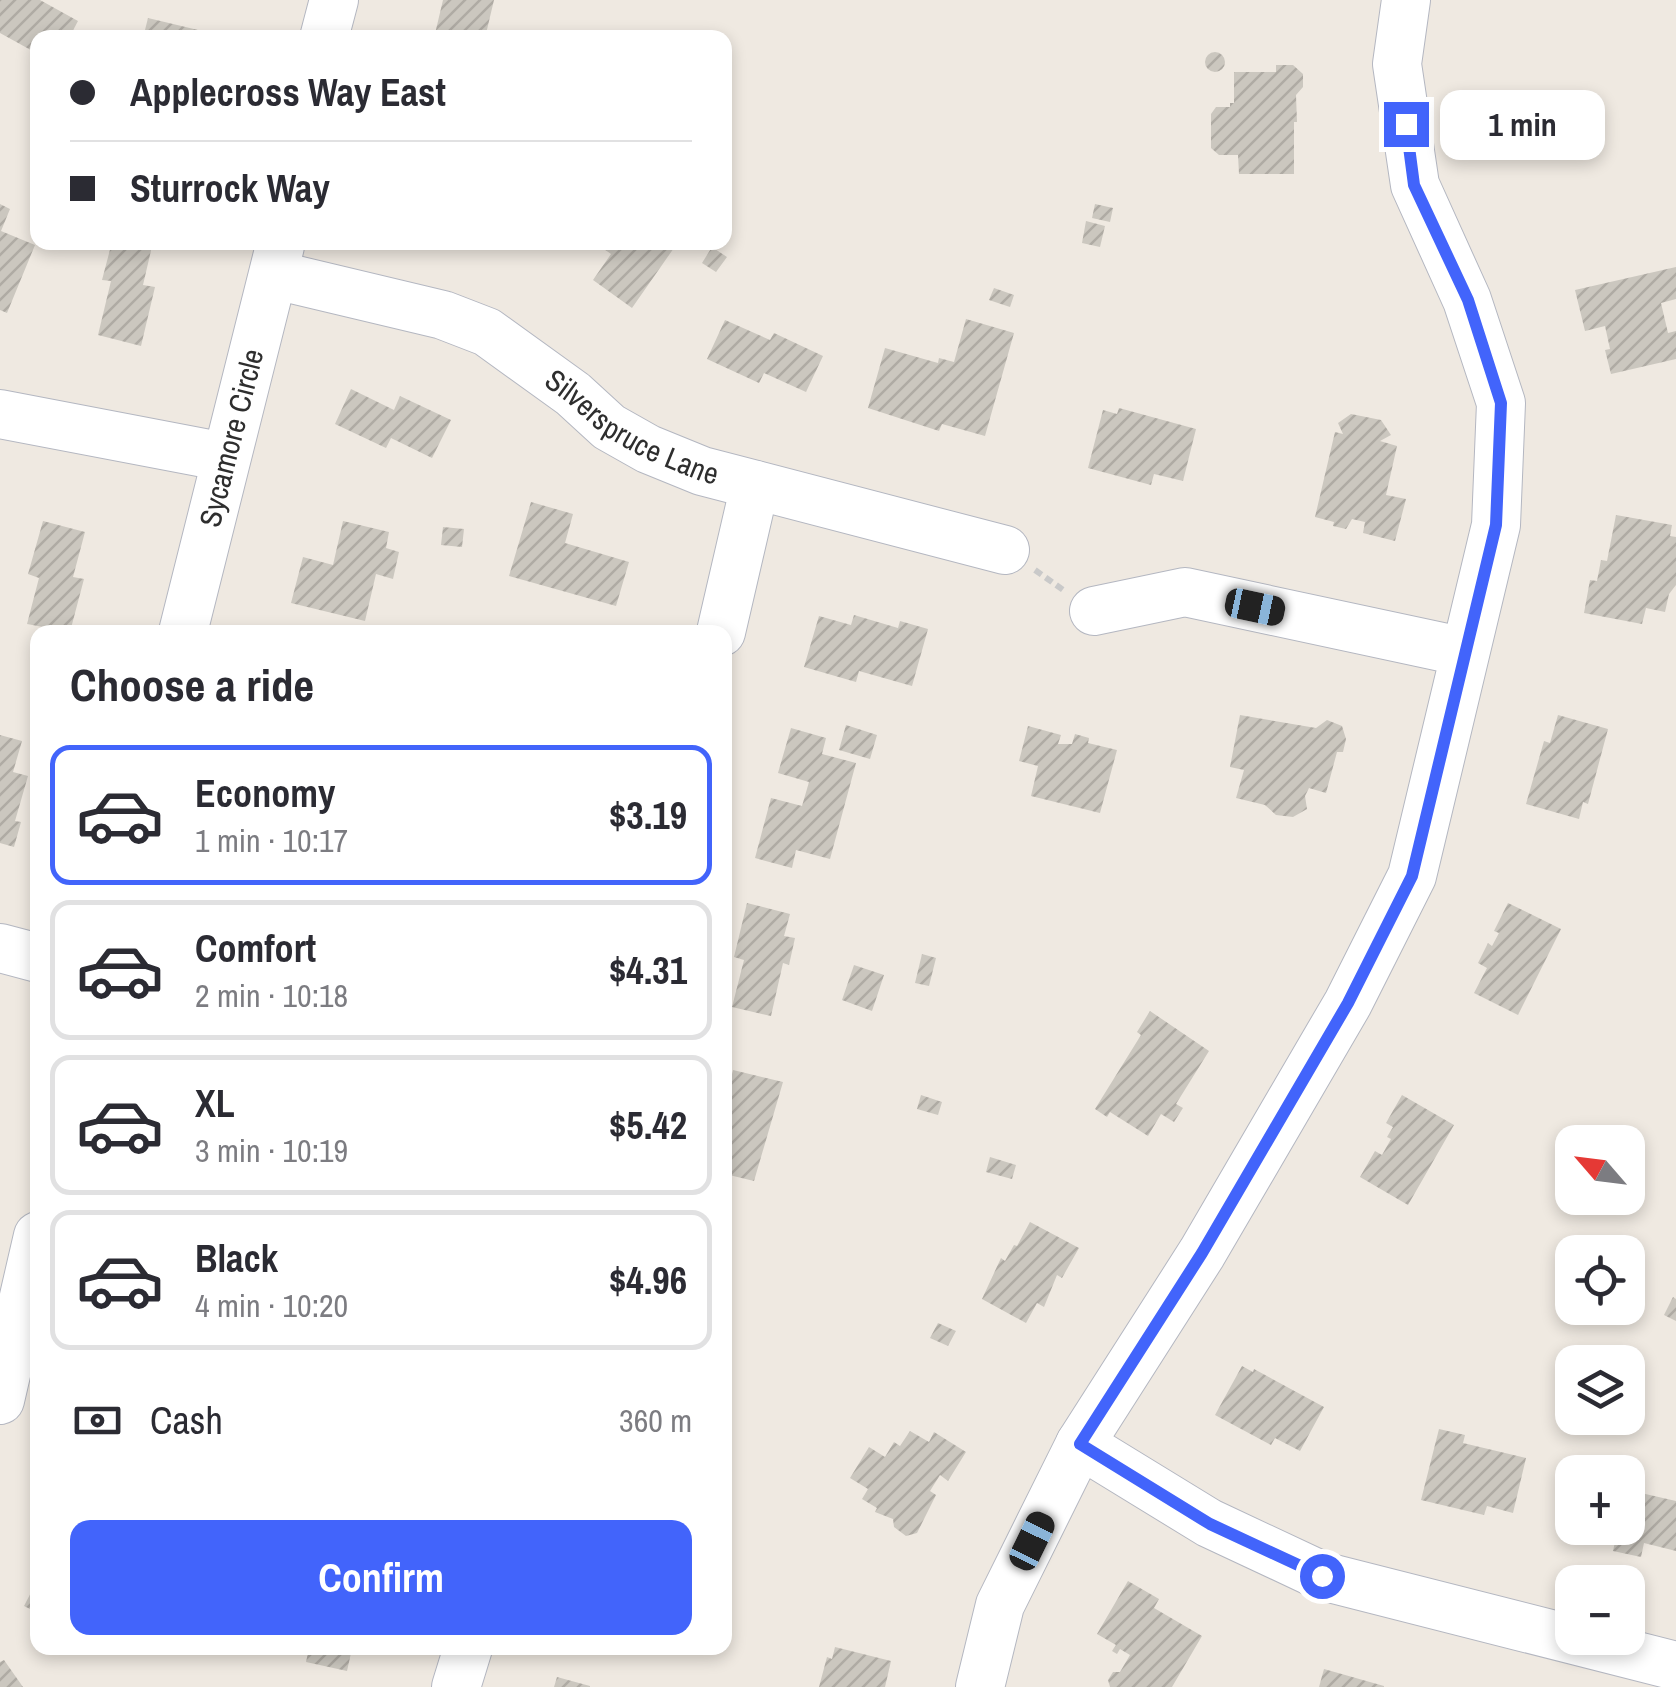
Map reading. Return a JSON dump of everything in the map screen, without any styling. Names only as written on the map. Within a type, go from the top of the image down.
[{"type":"street","points":[[326,30],[334,0]]},
{"type":"street","points":[[980,1687],[1000,1605],[1080,1444],[1231,1203],[1348,1003],[1412,876],[1496,525],[1501,403],[1468,300],[1414,185],[1397,64],[1406,0]]},
{"type":"street","name":"Sycamore Circle","points":[[185,625],[278,259]]},
{"type":"street","name":"Silverspruce Lane","points":[[278,259],[488,332],[573,394],[609,427],[684,464],[1005,550]]},
{"type":"street","points":[[0,414],[225,457]]},
{"type":"street","points":[[723,625],[755,485]]},
{"type":"street","points":[[1094,611],[1185,592],[1465,652]]},
{"type":"street","points":[[0,948],[30,956]]},
{"type":"street","points":[[0,1400],[30,1271]]},
{"type":"street","points":[[1080,1444],[1210,1524],[1322,1576],[1676,1666]]},
{"type":"street","points":[[456,1687],[466,1655]]},
{"type":"path","points":[[1005,550],[1094,611]]},
{"type":"building","points":[[0,0],[40,0],[78,21],[73,30],[30,30],[30,50],[0,33]]},
{"type":"building","points":[[443,0],[494,0],[487,30],[436,30]]},
{"type":"building","points":[[148,18],[198,30],[145,30]]},
{"type":"building","points":[[1215,52],[1225,62],[1215,72],[1205,62]]},
{"type":"building","points":[[1276,65],[1293,65],[1303,74],[1303,87],[1296,95],[1294,174],[1239,174],[1238,155],[1219,155],[1211,148],[1211,114],[1216,107],[1230,107],[1234,103],[1234,72],[1276,72]]},
{"type":"building","points":[[0,204],[10,209],[1,231],[30,243],[33,250],[7,313],[0,310]]},
{"type":"building","points":[[1095,204],[1113,208],[1110,222],[1092,218]]},
{"type":"building","points":[[1086,221],[1105,226],[1100,247],[1082,243]]},
{"type":"building","points":[[110,250],[151,250],[143,285],[155,287],[141,346],[98,335],[111,281],[102,280]]},
{"type":"building","points":[[605,250],[673,250],[632,308],[593,280],[611,254]]},
{"type":"building","points":[[710,250],[727,257],[716,272],[702,263]]},
{"type":"building","points":[[1676,267],[1676,299],[1661,303],[1668,333],[1676,331],[1676,359],[1611,374],[1605,326],[1585,331],[1575,290]]},
{"type":"building","points":[[994,288],[1014,295],[1010,307],[989,300]]},
{"type":"building","points":[[966,319],[1014,333],[985,436],[942,424],[939,431],[868,408],[885,348],[938,363],[939,358],[954,362]]},
{"type":"building","points":[[725,320],[770,340],[774,333],[823,356],[806,392],[764,373],[759,383],[707,359]]},
{"type":"building","points":[[351,389],[394,410],[400,396],[451,420],[432,458],[391,438],[386,448],[335,424]]},
{"type":"building","points":[[1119,408],[1196,429],[1183,481],[1154,474],[1151,485],[1088,468],[1103,410],[1117,414]]},
{"type":"building","points":[[1351,414],[1381,420],[1391,435],[1380,441],[1397,446],[1386,495],[1406,499],[1395,541],[1363,533],[1365,522],[1352,519],[1346,529],[1315,517],[1335,432],[1343,434],[1338,423]]},
{"type":"building","points":[[531,502],[573,514],[565,543],[629,562],[616,606],[509,576]]},
{"type":"building","points":[[1616,515],[1672,525],[1670,536],[1676,537],[1676,585],[1669,594],[1665,612],[1646,608],[1642,624],[1584,613],[1590,580],[1597,581],[1601,560],[1607,561]]},
{"type":"building","points":[[43,521],[85,532],[73,577],[84,579],[72,625],[27,624],[39,578],[28,574]]},
{"type":"building","points":[[343,521],[389,532],[386,548],[399,552],[393,579],[376,574],[365,621],[291,603],[303,557],[333,565]]},
{"type":"building","points":[[443,527],[464,529],[462,547],[441,545]]},
{"type":"building","points":[[854,615],[898,628],[900,621],[928,629],[912,686],[859,671],[856,682],[804,667],[819,616],[851,625]]},
{"type":"building","points":[[1240,715],[1316,728],[1327,720],[1342,726],[1346,739],[1343,752],[1337,752],[1326,793],[1309,788],[1305,796],[1307,809],[1293,817],[1276,815],[1265,805],[1236,798],[1244,770],[1230,767]]},
{"type":"building","points":[[1558,715],[1608,729],[1588,804],[1583,802],[1579,819],[1526,804],[1544,741],[1550,743]]},
{"type":"building","points":[[846,725],[877,735],[870,759],[839,750]]},
{"type":"building","points":[[1028,726],[1061,735],[1058,744],[1072,744],[1075,734],[1089,738],[1088,743],[1117,750],[1100,813],[1031,796],[1038,766],[1019,761]]},
{"type":"building","points":[[791,728],[826,738],[822,754],[856,763],[830,859],[796,850],[792,868],[755,858],[771,798],[802,806],[809,782],[778,773]]},
{"type":"building","points":[[0,735],[22,741],[13,772],[28,776],[15,821],[21,822],[14,847],[0,843]]},
{"type":"building","points":[[747,903],[790,914],[784,936],[795,938],[789,965],[783,963],[771,1016],[732,1007],[744,960],[734,957]]},
{"type":"building","points":[[1508,903],[1561,929],[1518,1015],[1474,993],[1487,968],[1478,963],[1488,943],[1492,946],[1499,933],[1494,931]]},
{"type":"building","points":[[922,954],[936,958],[929,986],[915,983]]},
{"type":"building","points":[[854,965],[884,975],[872,1011],[842,1000]]},
{"type":"building","points":[[1150,1011],[1209,1051],[1176,1104],[1183,1108],[1174,1122],[1161,1114],[1148,1136],[1110,1112],[1107,1117],[1095,1109],[1141,1035],[1137,1032]]},
{"type":"building","points":[[733,1070],[783,1082],[754,1181],[732,1176]]},
{"type":"building","points":[[921,1095],[942,1102],[938,1115],[917,1109]]},
{"type":"building","points":[[1402,1095],[1454,1125],[1408,1205],[1360,1177],[1375,1151],[1382,1155],[1391,1139],[1387,1137],[1393,1127],[1386,1123]]},
{"type":"building","points":[[990,1157],[1016,1165],[1012,1179],[986,1172]]},
{"type":"building","points":[[1030,1222],[1079,1248],[1062,1278],[1057,1275],[1044,1307],[1037,1303],[1026,1323],[982,1299],[1001,1258],[1005,1261]]},
{"type":"building","points":[[1673,1297],[1676,1299],[1676,1321],[1664,1315]]},
{"type":"building","points":[[938,1323],[956,1331],[948,1346],[930,1338]]},
{"type":"building","points":[[1242,1366],[1324,1407],[1300,1451],[1275,1438],[1271,1445],[1215,1415]]},
{"type":"building","points":[[1439,1429],[1465,1435],[1463,1443],[1526,1458],[1513,1513],[1487,1506],[1484,1515],[1421,1500]]},
{"type":"building","points":[[910,1431],[929,1442],[934,1432],[966,1452],[948,1481],[940,1475],[930,1491],[936,1495],[917,1533],[906,1536],[894,1527],[893,1519],[875,1512],[877,1508],[862,1499],[868,1489],[850,1478],[869,1447],[885,1457],[894,1442],[900,1446]]},
{"type":"building","points":[[1645,1494],[1676,1501],[1676,1551],[1645,1543]]},
{"type":"building","points":[[1614,1545],[1644,1545],[1641,1557],[1613,1551]]},
{"type":"building","points":[[1128,1581],[1159,1599],[1154,1608],[1202,1636],[1172,1687],[1110,1687],[1108,1680],[1113,1672],[1120,1672],[1130,1655],[1120,1649],[1117,1654],[1112,1651],[1116,1645],[1097,1634]]},
{"type":"building","points":[[835,1647],[891,1661],[885,1687],[819,1687],[827,1657],[832,1659]]},
{"type":"building","points":[[308,1655],[351,1655],[347,1671],[306,1662]]},
{"type":"building","points":[[4,1660],[23,1687],[0,1687],[0,1662]]},
{"type":"building","points":[[1324,1669],[1384,1686],[1384,1687],[1319,1687]]},
{"type":"building","points":[[557,1677],[590,1686],[590,1687],[554,1687]]},
{"type":"route","points":[[1322,1576],[1210,1524],[1080,1444],[1202,1253],[1348,1003],[1412,876],[1496,525],[1501,403],[1468,300],[1414,185],[1406,124]]}]
